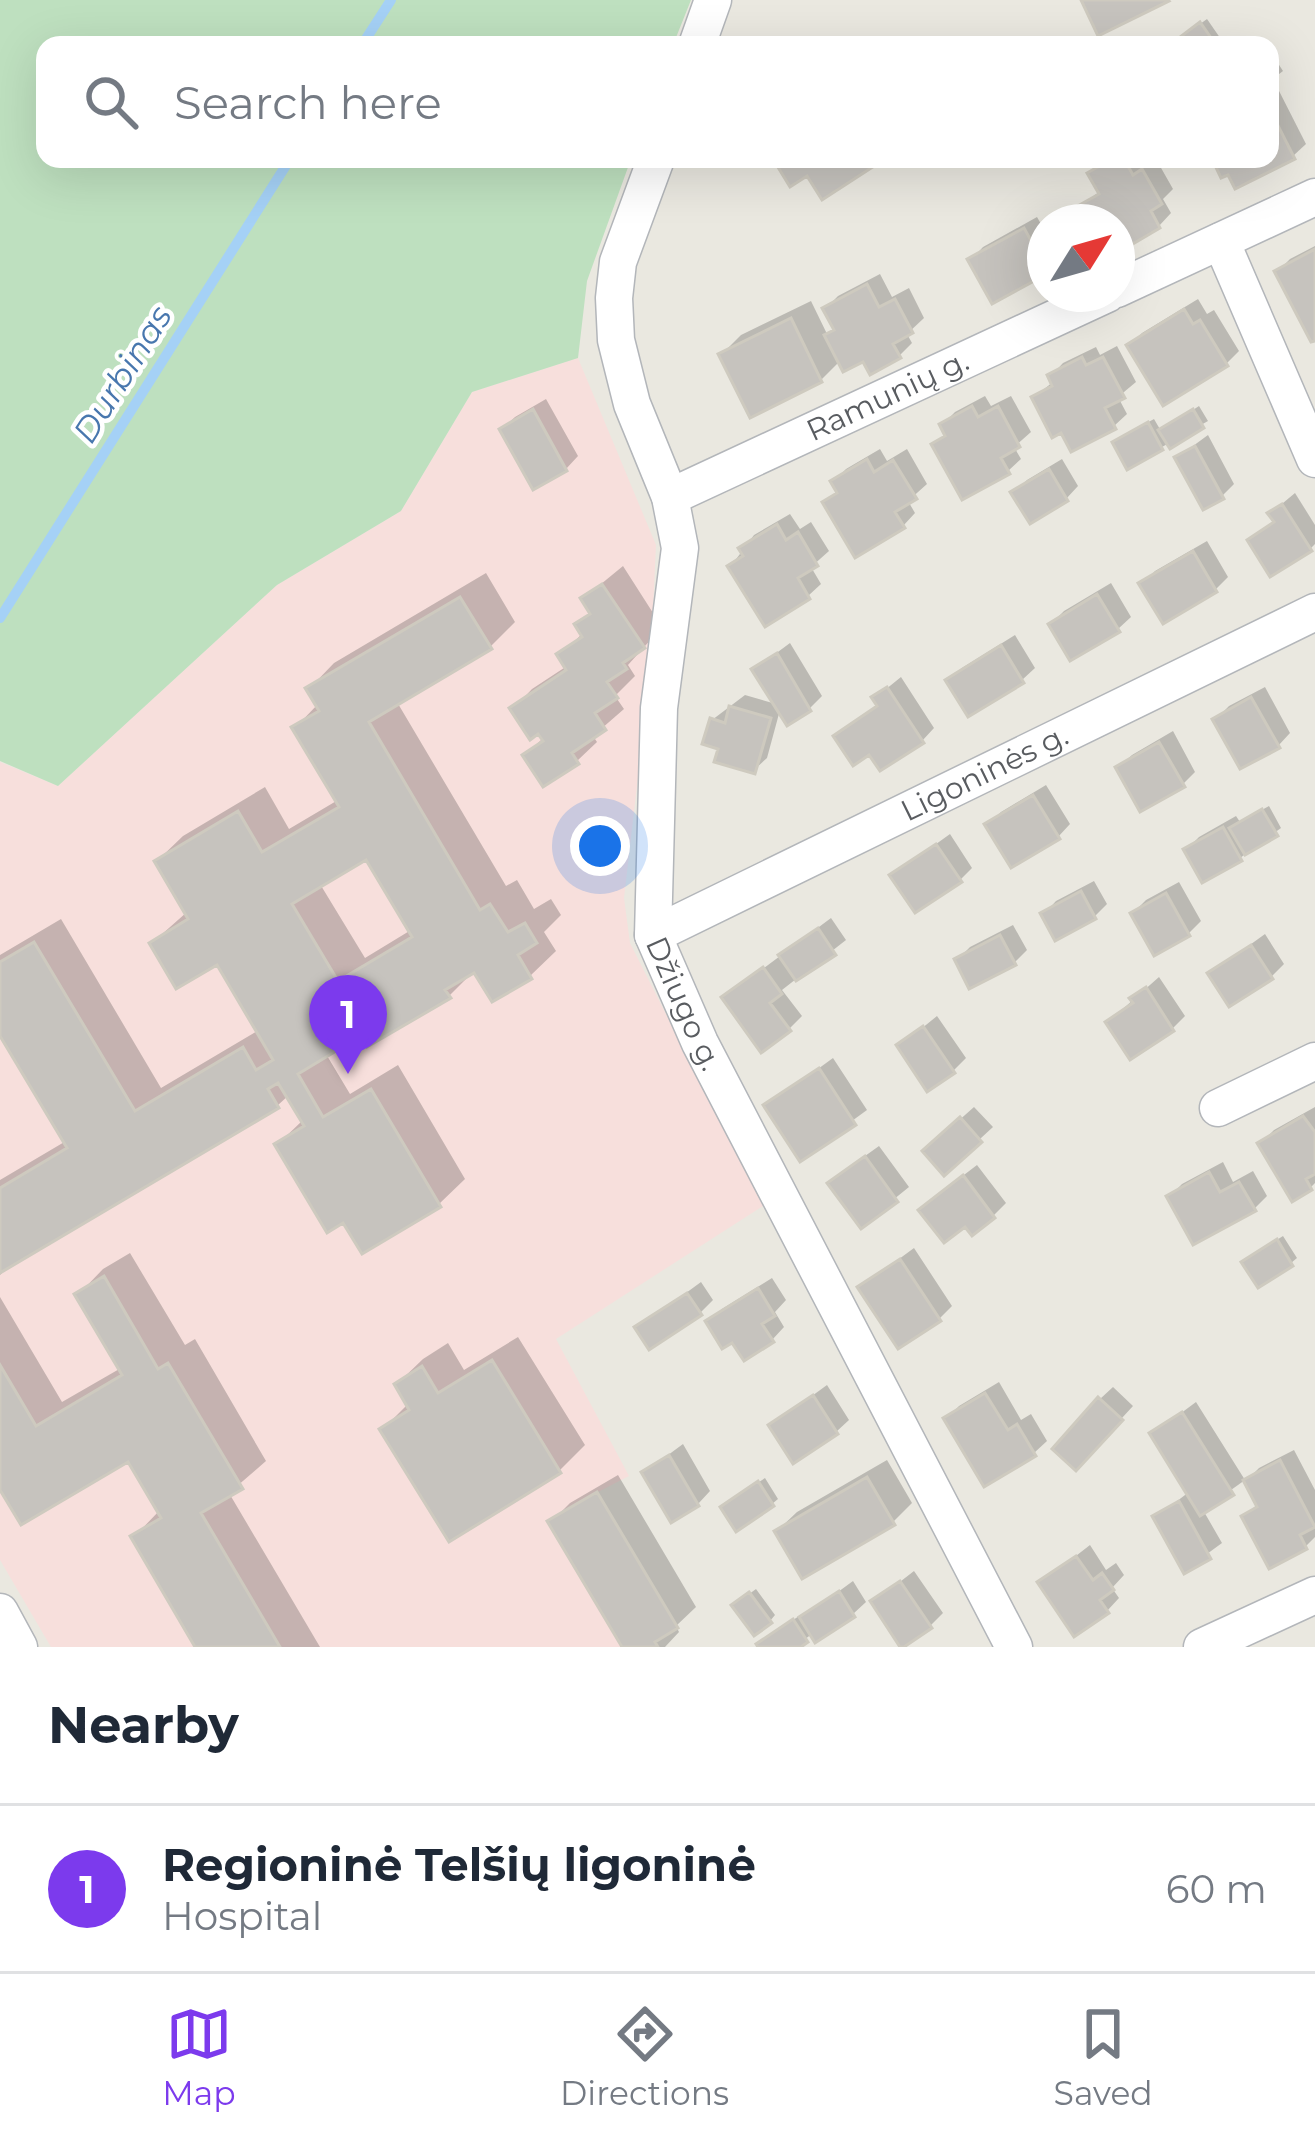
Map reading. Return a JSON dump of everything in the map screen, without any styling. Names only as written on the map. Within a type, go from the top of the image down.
[{"type":"street","points":[[700,36],[713,0]]},
{"type":"street","name":"Džiugo g.","points":[[653,168],[618,262],[614,298],[616,340],[632,404],[670,497],[680,548],[659,708],[653,935],[700,1043],[1014,1647]]},
{"type":"street","points":[[1135,282],[1315,197]]},
{"type":"street","points":[[1221,241],[1315,459]]},
{"type":"street","name":"Ramunių g.","points":[[670,497],[1068,312]]},
{"type":"street","name":"Ligoninės g.","points":[[653,935],[1315,612]]},
{"type":"street","points":[[1218,1108],[1315,1060]]},
{"type":"street","points":[[1202,1647],[1315,1595]]},
{"type":"street","points":[[0,1612],[19,1647]]},
{"type":"shaded area","points":[[578,358],[656,545],[650,673],[624,898],[630,943],[763,1206],[556,1339],[629,1476],[598,1492],[678,1628],[655,1642],[658,1647],[51,1647],[0,1560],[0,762],[58,786],[277,585],[401,511],[472,392]]},
{"type":"green space","points":[[0,0],[691,0],[677,36],[36,36],[36,168],[628,168],[587,281],[578,358],[472,392],[401,511],[277,585],[58,786],[0,761]]},
{"type":"building","points":[[1081,0],[1168,0],[1169,1],[1098,36]]},
{"type":"building","points":[[1200,22],[1210,36],[1181,36]]},
{"type":"building","points":[[1279,128],[1295,159],[1279,167]]},
{"type":"building","points":[[778,168],[871,168],[822,200],[807,176],[790,187]]},
{"type":"building","points":[[1096,168],[1129,168],[1133,175],[1142,169],[1162,204],[1151,211],[1160,228],[1135,243],[1135,204],[1081,204],[1099,194],[1087,173]]},
{"type":"building","points":[[1216,168],[1277,168],[1235,189],[1228,175],[1221,178]]},
{"type":"building","points":[[1024,228],[1027,285],[992,304],[967,259]]},
{"type":"building","points":[[1315,249],[1315,341],[1311,342],[1274,271]]},
{"type":"building","points":[[867,284],[879,307],[895,299],[913,333],[893,344],[901,358],[870,375],[863,362],[843,372],[824,335],[834,330],[822,308]]},
{"type":"building","points":[[1184,309],[1193,324],[1200,320],[1228,366],[1163,406],[1126,345]]},
{"type":"building","points":[[791,318],[822,382],[750,418],[718,354]]},
{"type":"building","points":[[1082,357],[1086,365],[1103,357],[1125,398],[1105,408],[1116,429],[1071,452],[1061,433],[1052,438],[1031,397],[1052,386],[1047,375]]},
{"type":"building","points":[[972,406],[978,417],[998,406],[1020,447],[1001,458],[1010,474],[962,500],[931,444],[945,436],[939,424]]},
{"type":"building","points":[[533,409],[567,471],[533,490],[499,429]]},
{"type":"building","points":[[1193,409],[1204,428],[1170,449],[1158,430]]},
{"type":"building","points":[[1148,422],[1163,450],[1127,470],[1112,442]]},
{"type":"building","points":[[1195,446],[1224,499],[1203,510],[1174,457]]},
{"type":"building","points":[[867,459],[874,472],[893,460],[917,499],[895,512],[905,528],[855,558],[822,502],[837,493],[830,481]]},
{"type":"building","points":[[1049,469],[1068,501],[1030,524],[1010,492]]},
{"type":"building","points":[[1282,504],[1312,551],[1270,577],[1247,540],[1274,522],[1267,513]]},
{"type":"building","points":[[777,524],[786,540],[798,532],[818,566],[798,578],[810,599],[765,627],[727,566],[743,556],[738,548]]},
{"type":"building","points":[[1193,551],[1217,592],[1163,624],[1138,583]]},
{"type":"building","points":[[602,584],[645,648],[623,663],[627,669],[607,682],[618,698],[595,713],[606,730],[572,753],[579,764],[543,787],[522,755],[543,741],[538,734],[530,740],[509,708],[566,670],[556,654],[582,637],[574,624],[590,614],[580,598]]},
{"type":"building","points":[[1097,594],[1120,632],[1070,661],[1048,624]]},
{"type":"building","points":[[460,597],[492,649],[369,722],[480,910],[490,904],[508,932],[525,923],[537,943],[518,955],[532,979],[492,1002],[474,973],[445,990],[451,998],[367,1047],[361,1036],[298,1074],[323,1117],[371,1089],[441,1207],[362,1254],[343,1223],[327,1233],[274,1144],[304,1126],[278,1083],[268,1089],[279,1108],[0,1273],[0,1188],[67,1148],[0,1036],[0,962],[34,942],[135,1111],[243,1047],[256,1070],[273,1060],[217,965],[176,989],[149,943],[188,919],[154,861],[238,811],[262,852],[339,807],[291,727],[319,711],[305,688]],"holes":[[[366,860],[412,937],[338,981],[292,904]]]},
{"type":"building","points":[[1001,645],[1024,683],[968,717],[945,680]]},
{"type":"building","points":[[777,653],[811,711],[787,726],[751,669]]},
{"type":"building","points":[[887,687],[924,743],[880,771],[869,755],[853,766],[833,736],[877,706],[871,697]]},
{"type":"building","points":[[1251,697],[1280,748],[1240,769],[1212,719]]},
{"type":"building","points":[[729,706],[771,718],[755,774],[714,762],[718,749],[702,744],[710,718],[725,723]]},
{"type":"building","points":[[1159,742],[1185,787],[1140,812],[1115,767]]},
{"type":"building","points":[[1033,795],[1060,839],[1011,868],[984,824]]},
{"type":"building","points":[[1262,809],[1278,836],[1245,855],[1229,828]]},
{"type":"building","points":[[1223,827],[1242,861],[1202,883],[1183,849]]},
{"type":"building","points":[[936,844],[962,882],[915,913],[889,875]]},
{"type":"building","points":[[1081,891],[1096,919],[1055,941],[1040,913]]},
{"type":"building","points":[[1166,893],[1190,936],[1154,956],[1130,913]]},
{"type":"building","points":[[818,928],[836,955],[796,981],[778,955]]},
{"type":"building","points":[[1000,935],[1016,965],[969,989],[954,959]]},
{"type":"building","points":[[1251,945],[1273,979],[1229,1007],[1207,973]]},
{"type":"building","points":[[763,967],[782,994],[770,1003],[791,1031],[761,1053],[721,997]]},
{"type":"building","points":[[1146,987],[1174,1031],[1130,1060],[1105,1022],[1133,1003],[1129,998]]},
{"type":"building","points":[[923,1026],[955,1073],[927,1092],[896,1045]]},
{"type":"building","points":[[819,1068],[856,1125],[800,1162],[763,1105]]},
{"type":"building","points":[[1303,1116],[1315,1132],[1315,1174],[1306,1179],[1312,1190],[1292,1202],[1257,1143]]},
{"type":"building","points":[[960,1117],[982,1142],[944,1176],[922,1151]]},
{"type":"building","points":[[865,1156],[898,1202],[861,1229],[827,1183]]},
{"type":"building","points":[[1209,1172],[1220,1192],[1239,1182],[1256,1211],[1193,1245],[1166,1196]]},
{"type":"building","points":[[963,1175],[995,1218],[972,1236],[965,1227],[944,1243],[918,1210]]},
{"type":"building","points":[[1277,1239],[1293,1266],[1258,1288],[1241,1262]]},
{"type":"building","points":[[900,1259],[941,1321],[898,1349],[857,1287]]},
{"type":"building","points":[[104,1276],[158,1369],[168,1363],[243,1489],[201,1513],[280,1647],[195,1647],[130,1536],[161,1518],[128,1462],[21,1525],[0,1490],[0,1365],[36,1426],[122,1375],[74,1294]]},
{"type":"building","points":[[758,1288],[775,1316],[762,1324],[774,1342],[744,1361],[732,1343],[722,1349],[705,1321]]},
{"type":"building","points":[[687,1293],[702,1315],[649,1350],[634,1327]]},
{"type":"building","points":[[492,1360],[561,1473],[449,1542],[379,1429],[409,1410],[394,1384],[422,1366],[438,1393]]},
{"type":"building","points":[[985,1393],[1008,1430],[1017,1424],[1036,1456],[984,1487],[943,1418]]},
{"type":"building","points":[[813,1395],[838,1434],[793,1464],[768,1425]]},
{"type":"building","points":[[1098,1397],[1123,1420],[1076,1471],[1052,1449]]},
{"type":"building","points":[[1182,1412],[1234,1495],[1200,1516],[1149,1433]]},
{"type":"building","points":[[669,1455],[699,1506],[671,1523],[641,1472]]},
{"type":"building","points":[[1280,1460],[1315,1527],[1300,1535],[1307,1549],[1269,1569],[1241,1516],[1257,1507],[1243,1480]]},
{"type":"building","points":[[867,1477],[895,1525],[802,1579],[774,1531]]},
{"type":"building","points":[[758,1481],[774,1506],[736,1532],[720,1507]]},
{"type":"building","points":[[597,1492],[678,1628],[655,1642],[658,1647],[622,1647],[547,1521]]},
{"type":"building","points":[[1179,1501],[1211,1559],[1184,1574],[1152,1516]]},
{"type":"building","points":[[1076,1556],[1093,1580],[1102,1573],[1114,1590],[1100,1600],[1109,1613],[1074,1637],[1037,1582]]},
{"type":"building","points":[[900,1581],[932,1628],[904,1647],[870,1601]]},
{"type":"building","points":[[839,1591],[855,1617],[815,1643],[799,1617]]},
{"type":"building","points":[[749,1592],[772,1623],[754,1636],[731,1605]]},
{"type":"building","points":[[793,1619],[808,1642],[801,1647],[758,1647],[756,1644]]},
{"type":"waterway","name":"Durbinas","points":[[368,36],[391,0]]},
{"type":"waterway","name":"Durbinas","points":[[0,618],[284,168]]},
{"type":"place","name":"Regioninė Telšių ligoninė","points":[[348,1074]]}]
